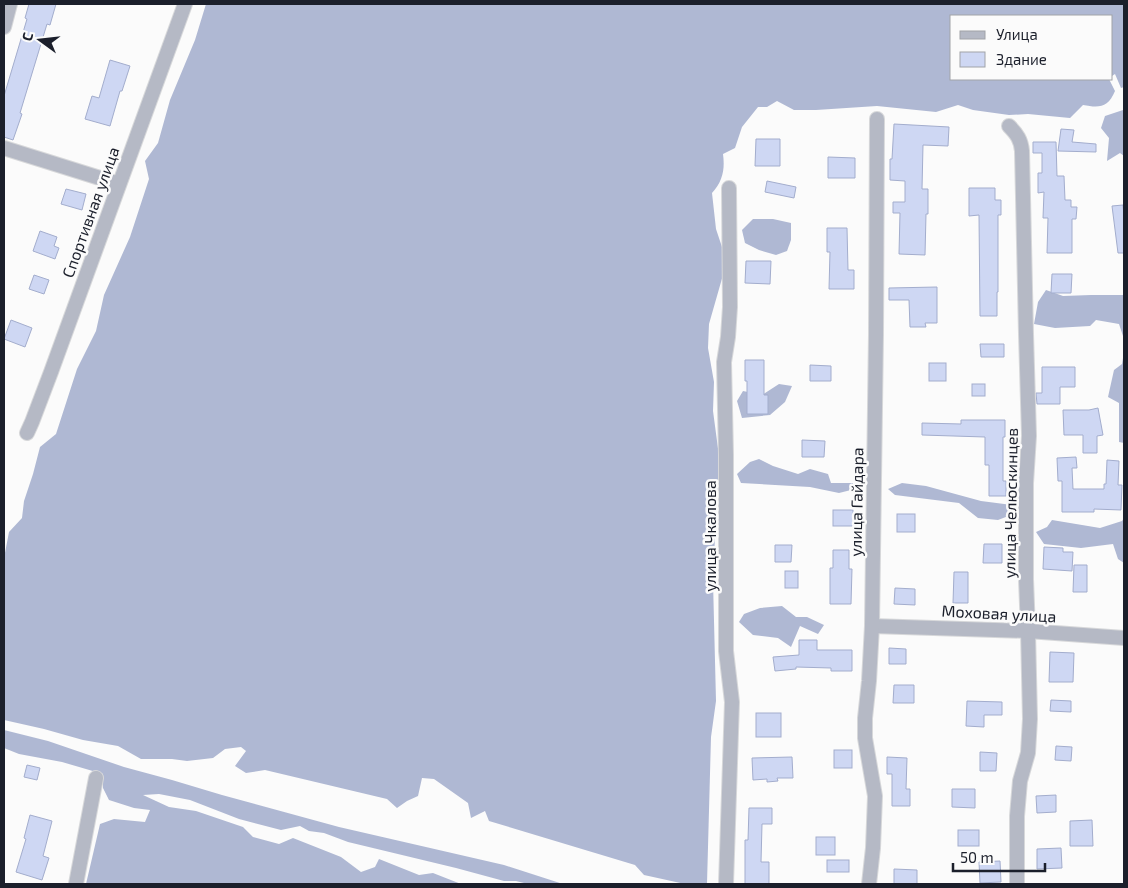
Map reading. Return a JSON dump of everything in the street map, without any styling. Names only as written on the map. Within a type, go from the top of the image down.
[{"type":"street","points":[[4,27],[10,4]]},
{"type":"street","name":"Спортивная улица","points":[[27,432],[51,372],[185,4]]},
{"type":"street","name":"улица Гайдара","points":[[869,884],[873,848],[875,796],[865,738],[865,718],[872,626],[877,119]]},
{"type":"street","name":"улица Челюскинцев","points":[[1009,126],[1021,141],[1022,151],[1029,436],[1026,483],[1026,579],[1030,719],[1028,752],[1020,781],[1017,807],[1017,884]]},
{"type":"street","points":[[4,148],[118,184]]},
{"type":"street","name":"улица Чкалова","points":[[726,884],[732,702],[726,651],[724,362],[730,307],[729,188]]},
{"type":"street","name":"Моховая улица","points":[[872,626],[1124,638]]},
{"type":"street","points":[[76,884],[96,778]]},
{"type":"shaded area","points":[[206,4],[1124,4],[1124,87],[1121,88],[1115,74],[1113,75],[1113,15],[950,15],[950,80],[1110,80],[1115,91],[1106,104],[1102,106],[1083,105],[1070,118],[1028,114],[1009,115],[973,110],[958,105],[936,112],[877,106],[794,110],[777,101],[767,107],[758,107],[742,127],[735,148],[723,154],[724,165],[722,175],[719,184],[712,193],[716,229],[723,250],[723,275],[709,324],[708,348],[714,382],[713,411],[721,471],[717,493],[713,581],[716,701],[711,737],[707,884],[685,884],[644,875],[635,865],[489,821],[485,811],[471,818],[468,803],[434,779],[422,778],[418,796],[397,808],[387,799],[265,770],[246,773],[235,766],[246,751],[241,747],[225,749],[213,758],[187,761],[141,759],[118,746],[83,740],[4,720],[4,558],[9,532],[22,518],[24,501],[40,447],[56,434],[77,369],[96,331],[104,295],[130,237],[149,179],[145,161],[158,143],[170,100],[195,40]]},
{"type":"shaded area","points":[[1123,110],[1124,156],[1120,153],[1107,161],[1109,138],[1101,128],[1105,116]]},
{"type":"shaded area","points":[[753,219],[773,219],[791,223],[791,240],[787,251],[776,255],[745,243],[742,230]]},
{"type":"shaded area","points":[[1046,290],[1063,296],[1124,295],[1124,339],[1119,324],[1096,320],[1090,326],[1055,328],[1034,324],[1038,302]]},
{"type":"shaded area","points":[[1124,352],[1124,443],[1119,442],[1119,403],[1108,397],[1114,370],[1122,364]]},
{"type":"shaded area","points":[[779,384],[792,386],[785,402],[770,415],[742,418],[737,401],[743,391],[762,395]]},
{"type":"shaded area","points":[[759,459],[773,466],[798,474],[810,469],[828,474],[831,483],[858,483],[855,489],[839,493],[810,487],[741,483],[737,474],[750,462]]},
{"type":"shaded area","points":[[902,483],[926,486],[981,501],[1012,505],[1011,515],[998,520],[978,518],[959,503],[895,495],[888,489]]},
{"type":"shaded area","points":[[1124,518],[1124,563],[1118,559],[1113,544],[1081,548],[1044,544],[1036,532],[1047,527],[1052,520],[1100,528],[1122,521]]},
{"type":"shaded area","points":[[782,606],[796,617],[807,617],[824,625],[818,634],[800,626],[791,647],[778,638],[753,635],[739,622],[744,614],[760,608]]},
{"type":"shaded area","points":[[4,730],[48,741],[124,767],[222,795],[339,827],[504,865],[563,884],[528,884],[504,881],[348,842],[324,833],[309,831],[300,826],[281,830],[239,819],[190,800],[159,794],[143,795],[169,807],[196,811],[243,827],[253,837],[279,844],[293,838],[341,857],[361,872],[375,867],[379,859],[419,875],[433,873],[461,884],[86,884],[100,824],[114,819],[145,822],[150,810],[134,808],[109,800],[103,788],[103,774],[62,762],[19,754],[4,748]]},
{"type":"building","points":[[29,4],[56,4],[50,25],[47,24],[13,140],[4,137],[4,96],[27,19],[25,18]]},
{"type":"building","points":[[110,60],[130,66],[122,91],[120,91],[110,126],[85,119],[92,96],[99,98]]},
{"type":"building","points":[[894,124],[949,127],[948,146],[923,145],[922,189],[928,189],[925,255],[899,254],[900,213],[893,213],[893,202],[905,202],[905,181],[890,180]]},
{"type":"building","points":[[1061,129],[1074,130],[1072,142],[1096,144],[1096,152],[1058,151]]},
{"type":"building","points":[[756,139],[780,139],[780,166],[755,166]]},
{"type":"building","points":[[1033,142],[1056,142],[1057,176],[1064,176],[1065,200],[1071,200],[1071,207],[1077,207],[1076,219],[1072,219],[1072,253],[1047,253],[1048,218],[1043,218],[1044,192],[1038,193],[1038,173],[1042,173],[1042,153],[1033,153]]},
{"type":"building","points":[[828,157],[855,158],[855,178],[828,178]]},
{"type":"building","points":[[767,181],[796,187],[794,198],[765,192]]},
{"type":"building","points":[[969,188],[995,188],[995,200],[1001,200],[1001,215],[998,215],[997,316],[980,316],[979,215],[969,216]]},
{"type":"building","points":[[66,189],[86,194],[82,210],[61,204]]},
{"type":"building","points":[[1123,205],[1124,253],[1118,253],[1112,206]]},
{"type":"building","points":[[827,228],[847,228],[848,270],[854,270],[854,289],[829,289],[830,252],[827,252]]},
{"type":"building","points":[[40,231],[57,237],[54,246],[59,248],[55,259],[33,251]]},
{"type":"building","points":[[746,261],[771,261],[770,284],[745,283]]},
{"type":"building","points":[[1052,274],[1072,274],[1071,293],[1051,293]]},
{"type":"building","points":[[34,275],[49,280],[44,294],[29,289]]},
{"type":"building","points":[[937,287],[937,323],[925,323],[926,327],[910,327],[909,300],[889,300],[889,288]]},
{"type":"building","points":[[11,320],[32,328],[25,347],[4,339]]},
{"type":"building","points":[[980,344],[1004,344],[1004,357],[981,357]]},
{"type":"building","points":[[745,360],[764,360],[764,395],[768,395],[768,414],[747,414]]},
{"type":"building","points":[[929,363],[946,363],[946,381],[929,381]]},
{"type":"building","points":[[810,365],[831,366],[831,381],[810,381]]},
{"type":"building","points":[[1042,367],[1075,367],[1075,387],[1060,387],[1060,404],[1037,404],[1036,393],[1042,393]]},
{"type":"building","points":[[972,384],[985,384],[985,396],[972,396]]},
{"type":"building","points":[[1098,408],[1103,435],[1097,436],[1097,453],[1083,453],[1083,435],[1064,435],[1063,410]]},
{"type":"building","points":[[961,420],[1005,420],[1003,481],[1006,481],[1006,496],[989,496],[989,465],[985,465],[985,437],[922,435],[922,423],[961,424]]},
{"type":"building","points":[[802,440],[825,441],[824,457],[802,457]]},
{"type":"building","points":[[1076,457],[1077,468],[1072,468],[1073,489],[1104,489],[1107,460],[1119,461],[1118,485],[1122,485],[1121,510],[1094,509],[1094,512],[1062,512],[1062,481],[1058,481],[1057,458]]},
{"type":"building","points":[[833,510],[853,510],[853,526],[833,526]]},
{"type":"building","points":[[897,514],[915,514],[915,532],[897,532]]},
{"type":"building","points":[[984,544],[1002,544],[1002,563],[983,563]]},
{"type":"building","points":[[775,545],[792,545],[791,562],[775,562]]},
{"type":"building","points":[[1044,547],[1063,548],[1063,552],[1073,552],[1072,571],[1043,569]]},
{"type":"building","points":[[833,550],[849,550],[849,569],[852,569],[851,604],[830,604],[830,568],[833,568]]},
{"type":"building","points":[[1074,565],[1087,565],[1087,592],[1073,592]]},
{"type":"building","points":[[785,571],[798,571],[798,588],[785,588]]},
{"type":"building","points":[[954,572],[968,572],[968,603],[953,603]]},
{"type":"building","points":[[895,588],[915,589],[915,605],[894,604]]},
{"type":"building","points":[[799,640],[817,640],[817,650],[852,650],[852,671],[796,667],[796,669],[775,671],[773,657],[799,655]]},
{"type":"building","points":[[889,648],[906,649],[906,664],[889,664]]},
{"type":"building","points":[[1050,652],[1074,653],[1073,682],[1049,682]]},
{"type":"building","points":[[894,685],[914,685],[914,703],[893,703]]},
{"type":"building","points":[[1051,700],[1071,701],[1071,712],[1050,711]]},
{"type":"building","points":[[967,701],[1002,702],[1002,715],[984,715],[984,727],[966,726]]},
{"type":"building","points":[[756,713],[781,713],[781,737],[756,737]]},
{"type":"building","points":[[1056,746],[1072,747],[1071,761],[1055,760]]},
{"type":"building","points":[[834,750],[852,750],[852,768],[834,768]]},
{"type":"building","points":[[980,752],[997,753],[996,771],[980,771]]},
{"type":"building","points":[[792,757],[793,778],[777,778],[778,781],[767,782],[767,779],[753,780],[752,758]]},
{"type":"building","points":[[887,757],[907,758],[906,789],[910,789],[910,806],[892,806],[892,774],[887,774]]},
{"type":"building","points":[[27,765],[40,768],[37,780],[24,777]]},
{"type":"building","points":[[952,789],[975,789],[975,808],[952,807]]},
{"type":"building","points":[[1056,795],[1056,812],[1037,813],[1036,796]]},
{"type":"building","points":[[749,808],[772,808],[772,824],[762,824],[761,862],[769,862],[769,884],[745,884],[745,840],[748,840]]},
{"type":"building","points":[[30,815],[52,821],[43,856],[49,858],[42,880],[16,872],[26,839],[24,838]]},
{"type":"building","points":[[1092,820],[1093,846],[1070,846],[1070,821]]},
{"type":"building","points":[[958,830],[979,830],[979,846],[958,846]]},
{"type":"building","points":[[816,837],[835,837],[835,855],[816,855]]},
{"type":"building","points":[[1061,848],[1062,868],[1037,869],[1037,849]]},
{"type":"building","points":[[827,860],[849,860],[849,872],[827,872]]},
{"type":"building","points":[[1000,861],[1001,882],[980,883],[979,862]]},
{"type":"building","points":[[894,869],[917,870],[917,884],[894,884]]}]
